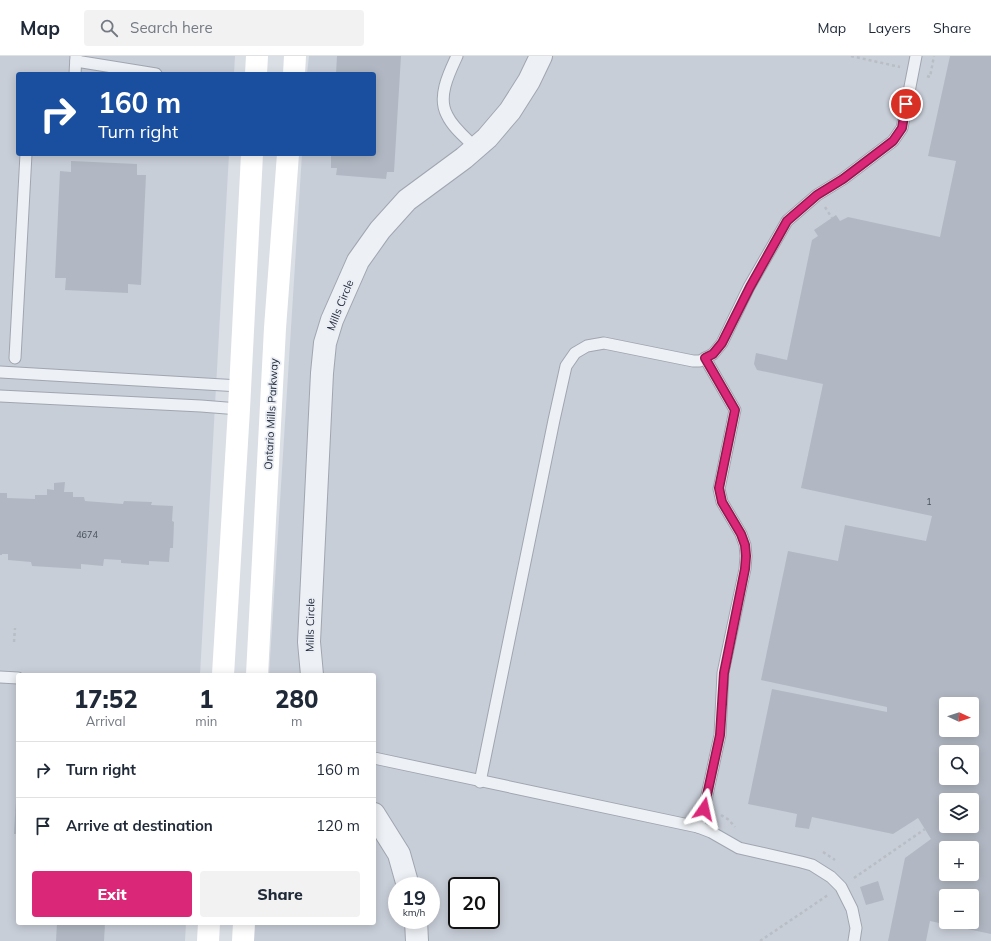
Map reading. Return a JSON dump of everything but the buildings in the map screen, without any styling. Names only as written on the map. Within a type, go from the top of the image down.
[{"type":"main road","points":[[256,72],[257,56]]},
{"type":"main road","points":[[294,72],[296,56]]},
{"type":"main road","points":[[223,673],[252,156]]},
{"type":"main road","name":"Ontario Mills Parkway","points":[[257,673],[275,328],[288,156]]},
{"type":"main road","points":[[208,941],[209,925]]},
{"type":"main road","points":[[244,925],[244,941]]},
{"type":"street","name":"Mills Circle","points":[[312,673],[309,642],[319,428],[325,343],[332,320],[358,261],[380,230],[407,200],[464,158],[487,138],[510,111],[529,82],[541,56]]},
{"type":"street","points":[[376,817],[398,854],[405,877]]},
{"type":"street","points":[[416,929],[417,941]]},
{"type":"lane","points":[[457,56],[448,75],[444,104],[446,114],[452,123],[476,148]]},
{"type":"lane","points":[[480,782],[566,366],[575,353],[587,346],[604,343],[693,362],[700,361],[713,354],[722,343],[750,287],[787,221],[817,195],[843,179],[893,141],[898,134],[902,128],[916,56]]},
{"type":"lane","points":[[75,72],[76,59],[145,72]]},
{"type":"lane","points":[[15,358],[26,156]]},
{"type":"lane","points":[[698,827],[704,809],[720,735],[724,673],[745,569],[746,556],[745,545],[741,534],[722,502],[719,488],[735,410],[705,358]]},
{"type":"lane","points":[[0,372],[240,386]]},
{"type":"lane","points":[[0,396],[239,409]]},
{"type":"lane","points":[[0,677],[16,678]]},
{"type":"lane","points":[[376,758],[480,782],[698,827],[711,832],[739,848],[812,865],[831,877],[841,887],[852,909],[856,928],[854,941]]},
{"type":"path","points":[[14,642],[15,628]]},
{"type":"shaded area","points":[[0,56],[235,56],[234,72],[16,72],[16,156],[229,156],[200,673],[16,673],[16,925],[186,925],[185,941],[0,941]]},
{"type":"shaded area","points":[[309,56],[991,56],[991,941],[252,941],[253,925],[376,925],[376,673],[269,673],[302,156],[376,156],[376,72],[307,72]]},
{"type":"route","points":[[704,809],[720,735],[724,673],[745,569],[746,556],[745,545],[741,534],[722,502],[719,488],[735,410],[705,358],[713,354],[722,343],[750,287],[787,221],[817,195],[843,179],[893,141],[902,128],[906,104]]}]
